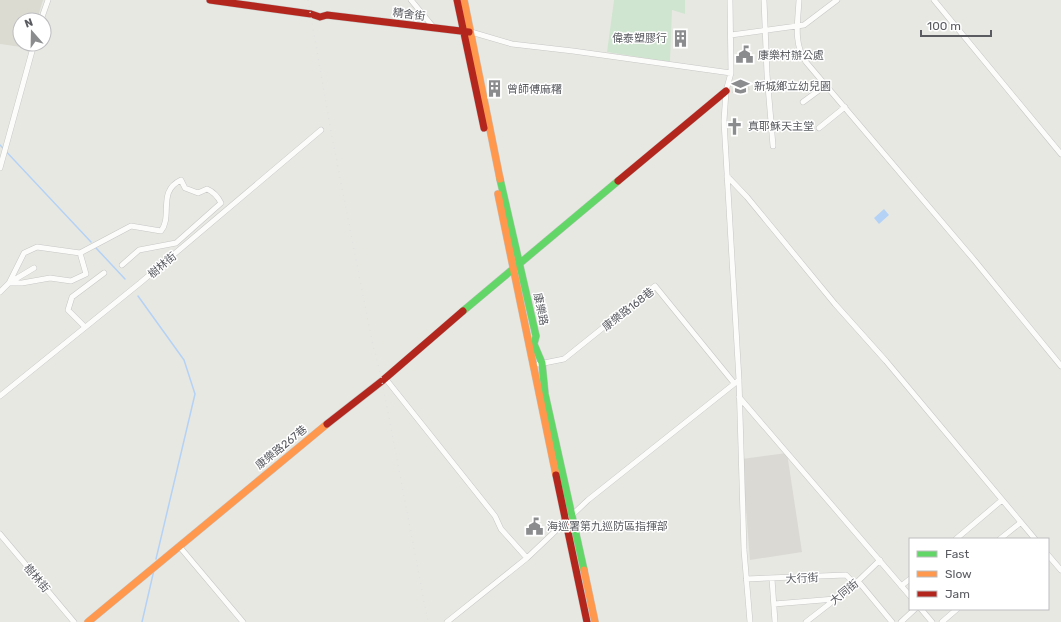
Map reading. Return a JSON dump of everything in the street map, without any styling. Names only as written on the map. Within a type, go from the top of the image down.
[{"type":"main road","name":"精舍街","points":[[210,0],[310,14],[320,17],[327,15],[471,32]]},
{"type":"main road","name":"康樂路","points":[[462,1],[463,32],[514,268],[587,622]]},
{"type":"main road","name":"康樂路","points":[[462,1],[471,32],[493,151],[536,336],[534,344],[542,363],[545,394],[573,514],[595,622]]},
{"type":"main road","name":"康樂路267巷","points":[[88,622],[281,461],[385,378],[486,290],[726,91]]},
{"type":"street","points":[[44,12],[48,0]]},
{"type":"street","points":[[411,0],[434,28]]},
{"type":"street","points":[[730,0],[731,73],[726,91],[724,121],[739,380],[746,579],[750,622]]},
{"type":"street","points":[[764,0],[766,74],[773,146]]},
{"type":"street","points":[[800,0],[797,26],[798,46],[802,56],[1061,366]]},
{"type":"street","points":[[731,35],[804,25],[838,0]]},
{"type":"street","points":[[934,0],[1061,154]]},
{"type":"street","points":[[471,32],[512,44],[731,73]]},
{"type":"street","points":[[0,168],[32,52]]},
{"type":"street","points":[[803,102],[826,85]]},
{"type":"street","points":[[819,128],[845,107]]},
{"type":"street","name":"樹林街","points":[[0,396],[140,283],[321,130]]},
{"type":"street","points":[[727,176],[835,304],[886,361],[1034,538]]},
{"type":"street","points":[[10,283],[24,252],[37,247],[80,253],[131,226],[161,230],[166,224],[166,196],[177,182],[181,180],[185,188],[198,193],[207,189],[212,191],[220,200],[221,203],[176,243],[139,250],[122,265]]},
{"type":"street","points":[[10,283],[22,284],[50,278],[71,281],[86,274],[80,253]]},
{"type":"street","points":[[0,292],[10,283],[34,268]]},
{"type":"street","points":[[85,327],[68,310],[72,297],[104,273]]},
{"type":"street","name":"康樂路168巷","points":[[534,365],[564,359],[655,286],[734,383]]},
{"type":"street","points":[[385,378],[495,516],[501,529],[527,558]]},
{"type":"street","points":[[447,622],[527,558],[566,523],[573,514],[739,380]]},
{"type":"street","points":[[739,398],[909,595]]},
{"type":"street","points":[[957,538],[1002,500]]},
{"type":"street","points":[[1001,538],[1020,523]]},
{"type":"street","name":"樹林街","points":[[0,534],[74,622]]},
{"type":"street","points":[[179,546],[243,622]]},
{"type":"street","points":[[1049,556],[1061,570]]},
{"type":"street","name":"大同街","points":[[806,622],[856,582],[880,560]]},
{"type":"street","name":"大行街","points":[[746,579],[846,575],[856,582]]},
{"type":"street","points":[[772,579],[775,622]]},
{"type":"street","points":[[901,586],[909,580]]},
{"type":"street","points":[[856,582],[892,622]]},
{"type":"street","points":[[774,604],[836,598]]},
{"type":"street","points":[[901,622],[914,610]]},
{"type":"street","points":[[922,610],[932,622]]},
{"type":"street","points":[[942,622],[956,610]]},
{"type":"shaded area","points":[[0,0],[43,0],[39,12],[12,12],[12,46],[0,44]]},
{"type":"shaded area","name":"新城鄉立幼兒園","points":[[747,80],[750,90],[732,93],[736,81]]},
{"type":"shaded area","points":[[787,453],[802,552],[750,560],[742,459]]},
{"type":"green space","points":[[614,0],[685,0],[685,14],[672,10],[670,62],[607,52]]},
{"type":"water","points":[[884,209],[889,215],[879,224],[874,218]]},
{"type":"waterway","points":[[0,145],[91,242]]},
{"type":"waterway","points":[[96,248],[125,279]]},
{"type":"waterway","points":[[138,296],[184,360],[195,394],[156,559]]},
{"type":"waterway","points":[[142,622],[154,570]]},
{"type":"railway","points":[[308,0],[332,137],[372,341],[382,381],[428,622]]},
{"type":"traffic: fast","points":[[500,179],[536,336],[534,344],[542,363],[545,394],[584,570]]},
{"type":"traffic: fast","points":[[463,311],[618,181]]},
{"type":"traffic: slow","points":[[464,0],[500,179]]},
{"type":"traffic: slow","points":[[498,194],[556,475]]},
{"type":"traffic: slow","points":[[88,622],[327,424]]},
{"type":"traffic: slow","points":[[584,570],[595,622]]},
{"type":"traffic: jam","points":[[210,0],[311,14],[320,17],[327,15],[469,32]]},
{"type":"traffic: jam","points":[[457,0],[484,128]]},
{"type":"traffic: jam","points":[[618,181],[726,91]]},
{"type":"traffic: jam","points":[[327,424],[382,381],[463,311]]},
{"type":"traffic: jam","points":[[556,475],[587,622]]},
{"type":"place","name":"偉泰塑膠行","points":[[680,38]]},
{"type":"place","name":"康樂村辦公處","points":[[745,55]]},
{"type":"place","name":"新城鄉立幼兒園","points":[[741,86]]},
{"type":"place","name":"曾師傅麻糬","points":[[494,89]]},
{"type":"place","name":"真耶穌天主堂","points":[[735,126]]},
{"type":"place","name":"海巡署第九巡防區指揮部","points":[[534,526]]}]
